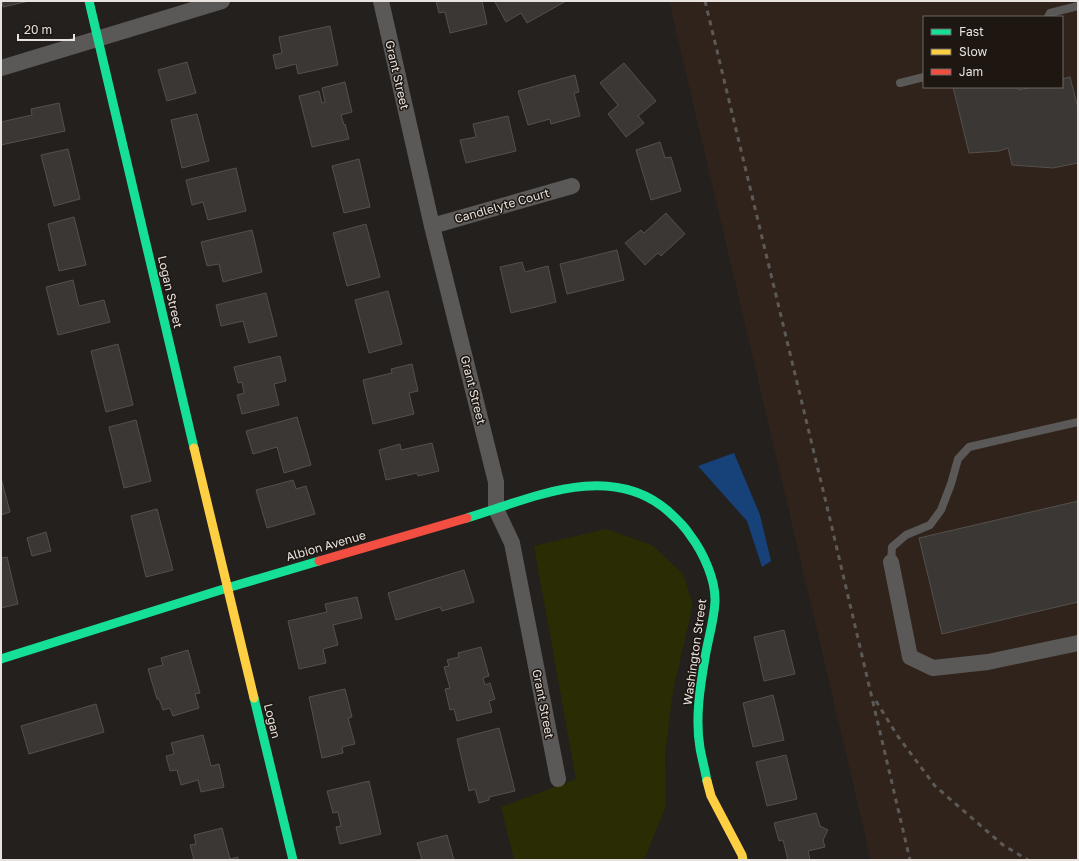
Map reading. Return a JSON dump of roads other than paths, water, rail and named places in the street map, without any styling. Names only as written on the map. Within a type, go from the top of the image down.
[{"type":"street","name":"Logan Street","points":[[89,1],[227,588]]},
{"type":"street","points":[[1,68],[222,1]]},
{"type":"street","name":"Grant Street","points":[[380,1],[432,226],[496,482],[496,509],[512,543],[558,779]]},
{"type":"street","name":"Candlelyte Court","points":[[432,226],[572,186]]},
{"type":"street","name":"Albion Avenue","points":[[1,659],[227,588],[560,490],[594,485],[614,486],[634,491],[660,504]]},
{"type":"street","name":"Washington Street","points":[[660,504],[683,524],[694,539],[712,579],[715,600],[712,627],[704,658],[700,693],[698,722],[700,748],[711,796],[742,855],[743,860]]},
{"type":"street","points":[[891,562],[910,657],[933,668],[988,662],[1078,643]]},
{"type":"street","name":"Logan","points":[[227,588],[293,860]]},
{"type":"lane","points":[[1048,16],[1050,13],[1078,6]]},
{"type":"lane","points":[[900,83],[923,77]]},
{"type":"lane","points":[[891,562],[892,546],[906,535],[930,525],[941,510],[951,484],[958,459],[969,447],[1078,422]]},
{"type":"water","points":[[734,453],[760,515],[771,561],[762,567],[747,521],[698,466]]},
{"type":"railway","points":[[705,1],[829,515],[910,860]]},
{"type":"railway","points":[[876,701],[897,735],[935,786],[1003,845],[1028,860]]}]
